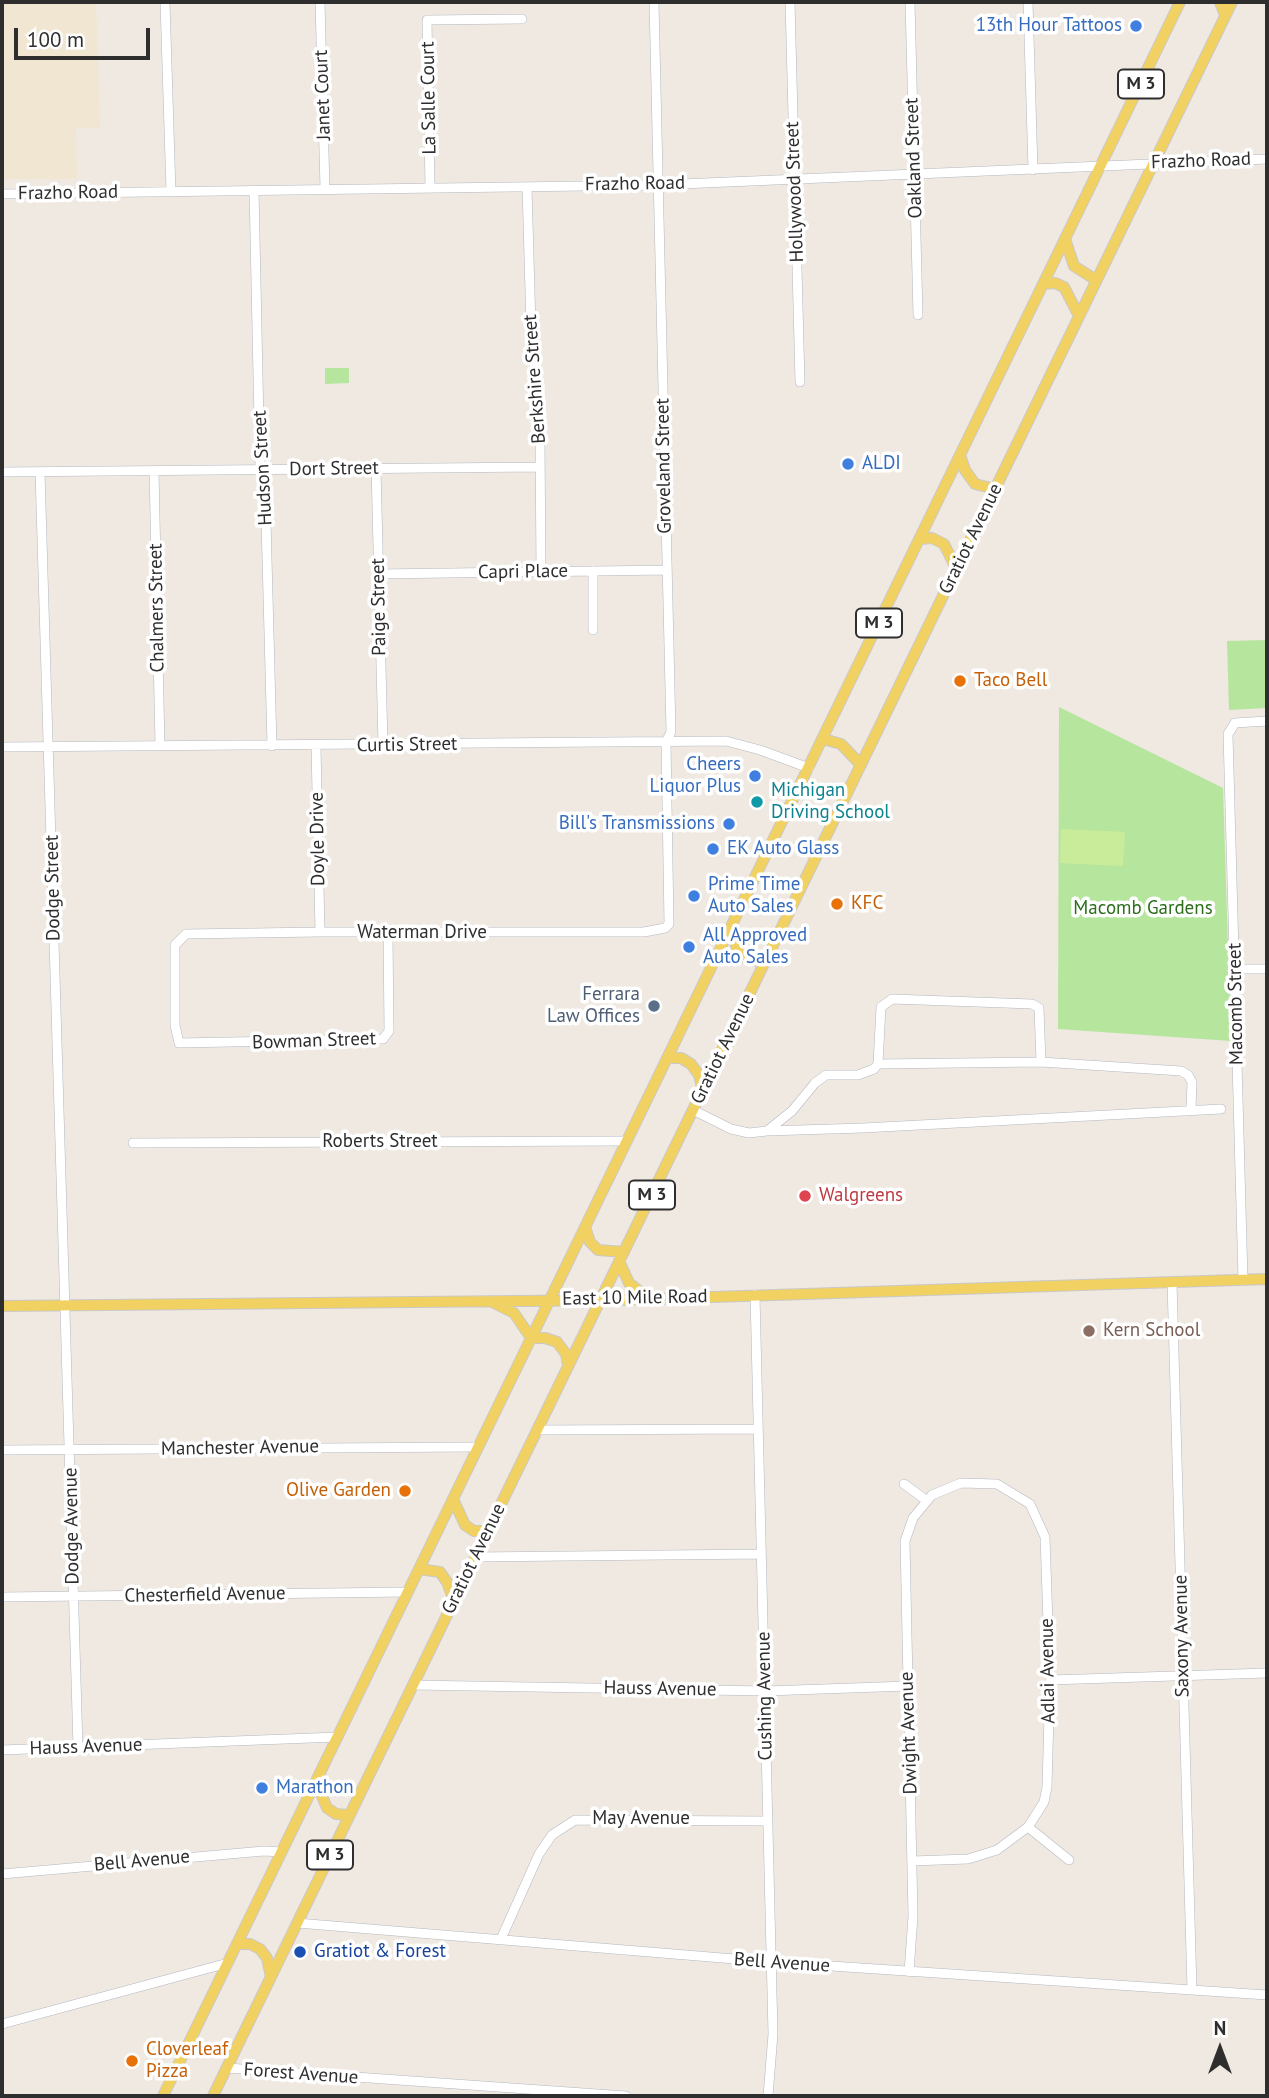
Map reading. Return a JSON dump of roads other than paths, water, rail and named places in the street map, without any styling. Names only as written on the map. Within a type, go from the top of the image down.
[{"type":"main road","name":"M 3","points":[[163,2096],[1181,2]]},
{"type":"main road","points":[[1220,2],[1225,15]]},
{"type":"main road","name":"Gratiot Avenue","points":[[213,2096],[1232,2]]},
{"type":"main road","points":[[1065,239],[1073,266],[1096,280]]},
{"type":"main road","points":[[1043,284],[1055,283],[1065,287],[1079,316]]},
{"type":"main road","points":[[960,455],[975,484],[995,489]]},
{"type":"main road","points":[[920,539],[933,538],[944,544],[956,568]]},
{"type":"main road","points":[[823,739],[841,744],[861,765]]},
{"type":"main road","points":[[731,928],[737,949],[745,958],[765,963]]},
{"type":"main road","points":[[667,1058],[681,1058],[691,1063],[699,1074],[703,1090]]},
{"type":"main road","points":[[585,1227],[590,1242],[598,1250],[621,1257],[629,1283],[649,1299]]},
{"type":"main road","name":"East 10 Mile Road","points":[[2,1306],[649,1299],[1267,1279]]},
{"type":"main road","points":[[488,1301],[514,1313],[531,1338],[545,1338],[557,1342],[566,1354],[568,1365]]},
{"type":"main road","points":[[453,1499],[465,1525],[474,1531],[487,1531]]},
{"type":"main road","points":[[419,1569],[440,1572],[454,1601]]},
{"type":"main road","points":[[316,1782],[327,1808],[336,1814],[349,1815]]},
{"type":"main road","points":[[237,1944],[250,1944],[260,1949],[267,1958],[271,1977]]},
{"type":"street","points":[[165,2],[171,191]]},
{"type":"street","name":"Janet Court","points":[[320,2],[326,189]]},
{"type":"street","name":"Groveland Street","points":[[654,2],[671,732],[666,741],[670,917],[666,929]]},
{"type":"street","name":"Hollywood Street","points":[[790,2],[800,382]]},
{"type":"street","name":"Oakland Street","points":[[910,2],[918,315]]},
{"type":"street","points":[[1028,2],[1033,170]]},
{"type":"street","name":"La Salle Court","points":[[430,188],[427,20],[522,19]]},
{"type":"street","name":"Frazho Road","points":[[2,194],[658,185],[1267,159]]},
{"type":"street","name":"Berkshire Street","points":[[527,187],[530,307],[540,467],[541,572]]},
{"type":"street","name":"Hudson Street","points":[[254,190],[260,470],[265,483],[272,746]]},
{"type":"street","name":"Dort Street","points":[[2,472],[540,467]]},
{"type":"street","name":"Paige Street","points":[[376,468],[383,745]]},
{"type":"street","name":"Chalmers Street","points":[[154,471],[160,746]]},
{"type":"street","name":"Dodge Street","points":[[40,472],[63,1305]]},
{"type":"street","name":"Capri Place","points":[[378,574],[667,570]]},
{"type":"street","points":[[593,571],[593,629]]},
{"type":"street","name":"Macomb Street","points":[[1243,1280],[1228,734],[1235,723],[1267,721]]},
{"type":"street","name":"Curtis Street","points":[[2,747],[666,741],[737,743],[809,768]]},
{"type":"street","name":"Doyle Drive","points":[[316,746],[320,932]]},
{"type":"street","name":"Waterman Drive","points":[[178,1043],[175,1025],[175,945],[180,937],[195,934],[644,932],[666,929]]},
{"type":"street","name":"Bowman Street","points":[[178,1043],[383,1039],[389,1031],[388,933]]},
{"type":"street","points":[[1235,970],[1267,968]]},
{"type":"street","points":[[878,1064],[881,1007],[892,999],[1032,1004],[1039,1008],[1041,1062]]},
{"type":"street","points":[[767,1131],[792,1111],[815,1083],[826,1075],[858,1075],[869,1072],[878,1064],[1041,1062],[1181,1071],[1188,1075],[1192,1082],[1191,1109]]},
{"type":"street","points":[[693,1110],[731,1129],[749,1133],[1221,1109]]},
{"type":"street","name":"Roberts Street","points":[[133,1143],[627,1142]]},
{"type":"street","name":"Saxony Avenue","points":[[1172,1282],[1192,1990]]},
{"type":"street","name":"Cushing Avenue","points":[[755,1295],[773,2034],[768,2096]]},
{"type":"street","name":"Dodge Avenue","points":[[63,1305],[68,1321],[78,1747]]},
{"type":"street","points":[[537,1430],[757,1429]]},
{"type":"street","name":"Manchester Avenue","points":[[2,1450],[478,1447]]},
{"type":"street","name":"Adlai Avenue","points":[[912,1861],[977,1858],[1004,1847],[1028,1827],[1044,1802],[1047,1787],[1050,1680],[1046,1545],[1041,1523],[1033,1508],[1013,1491],[980,1481],[945,1487],[926,1500]]},
{"type":"street","points":[[904,1484],[926,1500]]},
{"type":"street","name":"Dwight Avenue","points":[[909,1972],[912,1861],[905,1541],[912,1518],[926,1500]]},
{"type":"street","points":[[474,1558],[761,1555]]},
{"type":"street","name":"Chesterfield Avenue","points":[[2,1597],[408,1592]]},
{"type":"street","points":[[1050,1680],[1267,1673]]},
{"type":"street","name":"Hauss Avenue","points":[[413,1685],[766,1691],[908,1686]]},
{"type":"street","name":"Hauss Avenue","points":[[2,1750],[337,1737]]},
{"type":"street","name":"May Avenue","points":[[501,1939],[538,1854],[552,1835],[575,1820],[767,1821]]},
{"type":"street","points":[[1028,1827],[1069,1860]]},
{"type":"street","name":"Bell Avenue","points":[[2,1874],[264,1851],[282,1853]]},
{"type":"street","name":"Bell Avenue","points":[[297,1923],[771,1962],[1267,1995]]},
{"type":"street","points":[[2,2024],[228,1963]]},
{"type":"street","name":"Forest Avenue","points":[[227,2068],[626,2096]]},
{"type":"place","name":"13th Hour Tattoos","points":[[1136,26]]},
{"type":"place","name":"ALDI","points":[[848,464]]},
{"type":"place","name":"Taco Bell","points":[[960,681]]},
{"type":"place","name":"Cheers Liquor Plus","points":[[755,776]]},
{"type":"place","name":"Michigan Driving School","points":[[757,802]]},
{"type":"place","name":"Bill's Transmissions","points":[[729,824]]},
{"type":"place","name":"EK Auto Glass","points":[[713,849]]},
{"type":"place","name":"Prime Time Auto Sales","points":[[694,896]]},
{"type":"place","name":"KFC","points":[[837,904]]},
{"type":"place","name":"All Approved Auto Sales","points":[[689,947]]},
{"type":"place","name":"Ferrara Law Offices","points":[[654,1006]]},
{"type":"place","name":"Walgreens","points":[[805,1196]]},
{"type":"place","name":"Kern School","points":[[1089,1331]]},
{"type":"place","name":"Olive Garden","points":[[405,1491]]},
{"type":"place","name":"Marathon","points":[[262,1788]]},
{"type":"place","name":"Gratiot & Forest","points":[[300,1952]]},
{"type":"place","name":"Cloverleaf Pizza","points":[[132,2061]]},
{"type":"park label","name":"Macomb Gardens","points":[[1143,909]]}]
